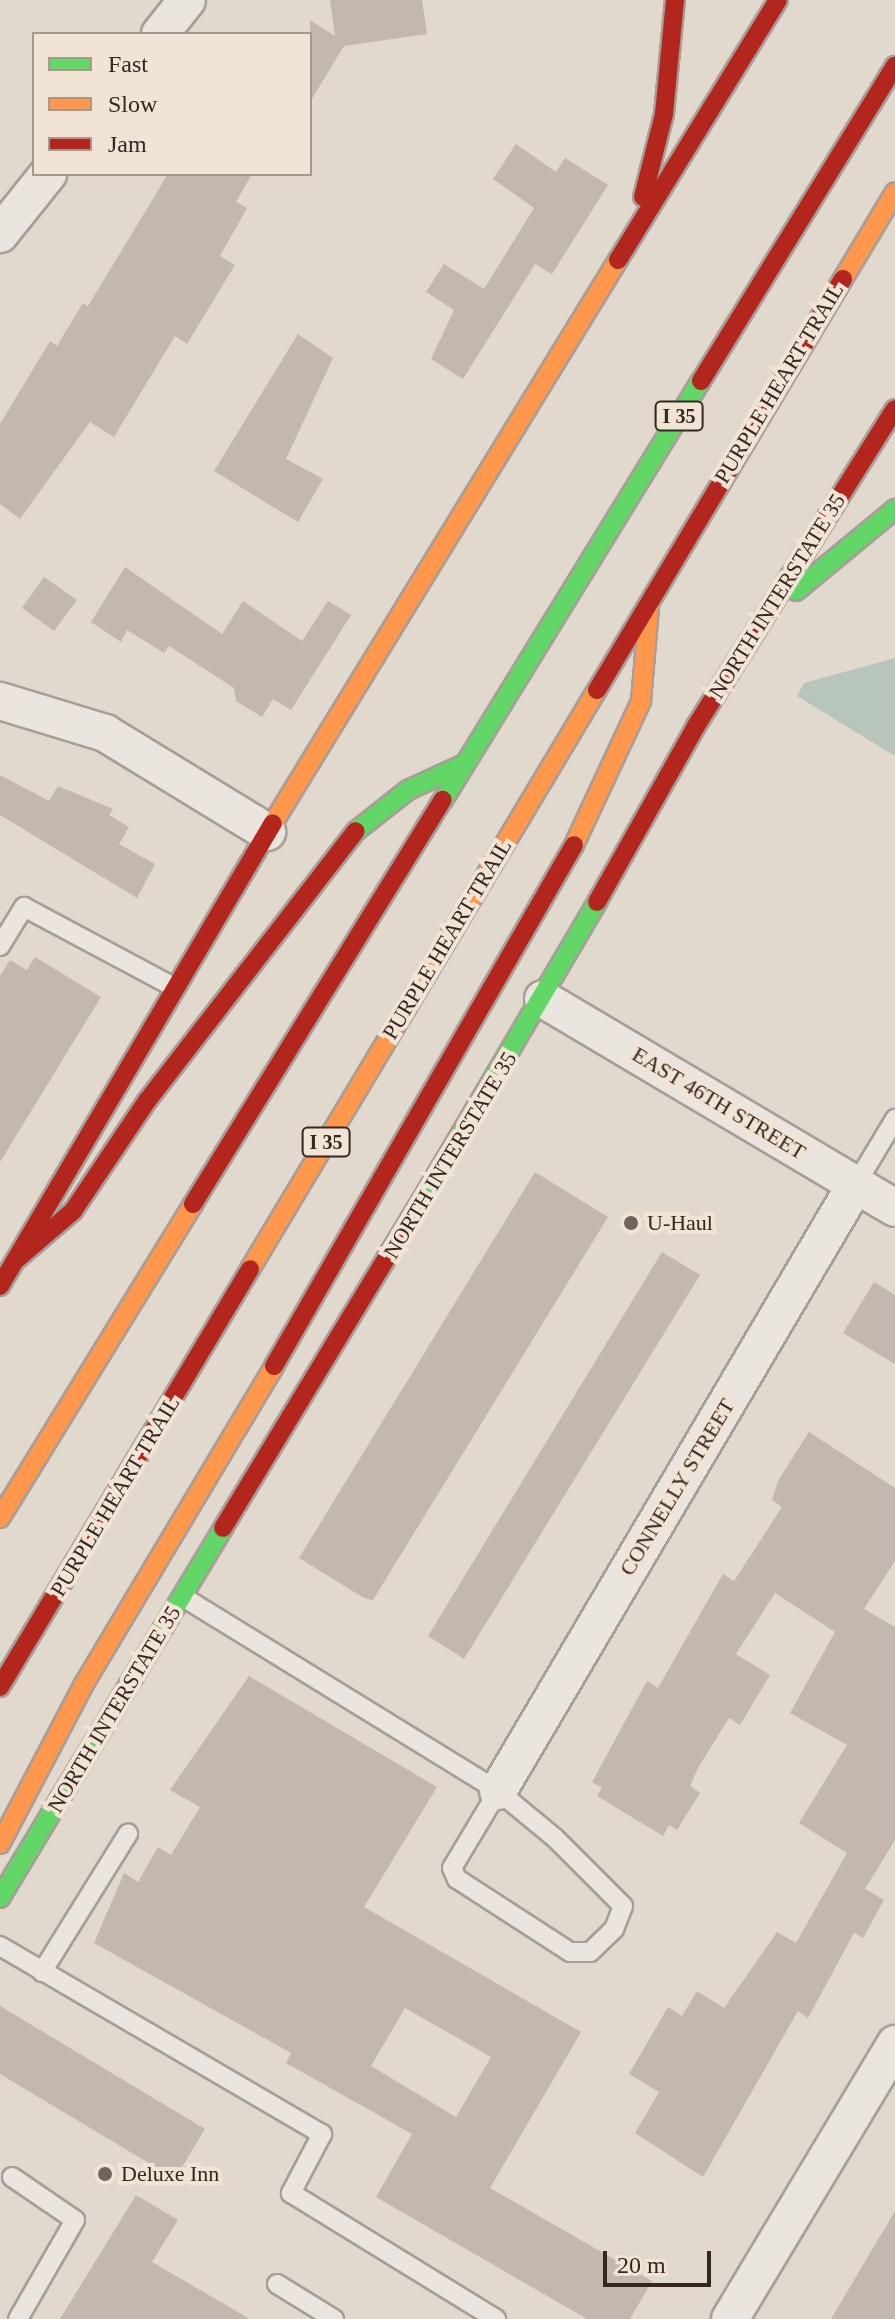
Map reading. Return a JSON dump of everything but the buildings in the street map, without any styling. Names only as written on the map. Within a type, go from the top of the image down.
[{"type":"main road","points":[[633,238],[664,114],[675,0]]},
{"type":"main road","points":[[0,1286],[267,832],[778,0]]},
{"type":"main road","name":"I 35","points":[[0,1518],[895,66]]},
{"type":"main road","name":"PURPLE HEART TRAIL","points":[[0,1687],[650,596],[895,192]]},
{"type":"main road","name":"NORTH INTERSTATE 35","points":[[0,1898],[543,999],[761,622],[895,409]]},
{"type":"main road","points":[[761,622],[895,509]]},
{"type":"main road","points":[[0,1844],[84,1684],[433,1099],[588,819],[641,701],[650,596]]},
{"type":"main road","points":[[16,1260],[73,1211],[147,1101],[354,833],[408,790],[462,765]]},
{"type":"street","points":[[162,32],[187,0]]},
{"type":"street","points":[[0,234],[46,176]]},
{"type":"street","points":[[0,701],[105,733],[267,832]]},
{"type":"street","name":"EAST 46TH STREET","points":[[543,999],[895,1208]]},
{"type":"street","name":"CONNELLY STREET","points":[[498,1791],[856,1184]]},
{"type":"street","points":[[730,2319],[895,2044]]},
{"type":"lane","points":[[0,946],[24,907],[174,987]]},
{"type":"lane","points":[[856,1184],[895,1119]]},
{"type":"lane","points":[[183,1597],[498,1791],[614,1890],[623,1906],[614,1929],[590,1952],[570,1952],[457,1879],[452,1868],[498,1791]]},
{"type":"lane","points":[[42,1972],[128,1834]]},
{"type":"lane","points":[[0,1946],[322,2134],[291,2193],[496,2319]]},
{"type":"lane","points":[[12,2177],[75,2220],[18,2319]]},
{"type":"lane","points":[[277,2284],[334,2319]]},
{"type":"shaded area","points":[[895,658],[895,756],[797,696],[804,683]]},
{"type":"traffic: fast","points":[[443,800],[701,381]]},
{"type":"traffic: fast","points":[[796,591],[895,509]]},
{"type":"traffic: fast","points":[[356,831],[408,790],[462,765]]},
{"type":"traffic: fast","points":[[417,1208],[597,902]]},
{"type":"traffic: fast","points":[[0,1898],[223,1528]]},
{"type":"traffic: slow","points":[[843,279],[895,192]]},
{"type":"traffic: slow","points":[[273,823],[618,260]]},
{"type":"traffic: slow","points":[[574,845],[641,701],[649,608]]},
{"type":"traffic: slow","points":[[250,1269],[597,690]]},
{"type":"traffic: slow","points":[[0,1518],[193,1204]]},
{"type":"traffic: slow","points":[[0,1844],[84,1684],[274,1366]]},
{"type":"traffic: jam","points":[[643,197],[664,114],[675,0]]},
{"type":"traffic: jam","points":[[618,260],[778,0]]},
{"type":"traffic: jam","points":[[701,381],[895,66]]},
{"type":"traffic: jam","points":[[597,690],[843,279]]},
{"type":"traffic: jam","points":[[597,902],[696,726],[895,409]]},
{"type":"traffic: jam","points":[[193,1204],[443,800]]},
{"type":"traffic: jam","points":[[0,1286],[273,823]]},
{"type":"traffic: jam","points":[[16,1260],[73,1211],[147,1101],[356,831]]},
{"type":"traffic: jam","points":[[274,1366],[574,845]]},
{"type":"traffic: jam","points":[[223,1528],[417,1208]]},
{"type":"traffic: jam","points":[[0,1687],[250,1269]]},
{"type":"place","name":"U-Haul","points":[[631,1223]]},
{"type":"place","name":"Deluxe Inn","points":[[105,2174]]}]
